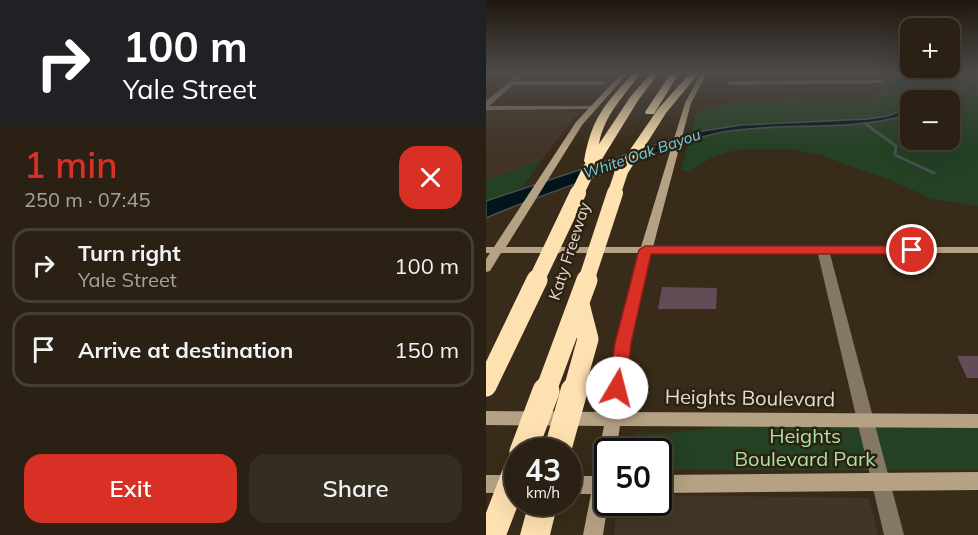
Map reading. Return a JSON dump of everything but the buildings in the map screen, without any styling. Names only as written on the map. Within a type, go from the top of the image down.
[{"type":"highway","points":[[589,169],[595,133],[605,112],[617,98]]},
{"type":"highway","name":"Katy Freeway","points":[[486,386],[589,169],[637,98]]},
{"type":"highway","name":"Katy Freeway","points":[[529,438],[579,304],[621,173],[648,116],[659,98]]},
{"type":"highway","points":[[621,173],[662,111],[673,98]]},
{"type":"highway","points":[[561,438],[588,339],[579,304]]},
{"type":"highway","points":[[492,535],[504,504]]},
{"type":"highway","points":[[535,535],[540,516]]},
{"type":"main road","points":[[486,268],[492,250],[507,234],[565,143],[601,98]]},
{"type":"main road","points":[[611,438],[623,343],[663,183],[691,98]]},
{"type":"main road","points":[[492,250],[978,250]]},
{"type":"main road","name":"Heights Boulevard","points":[[486,418],[978,421]]},
{"type":"main road","points":[[672,484],[978,481]]},
{"type":"main road","points":[[486,484],[504,484]]},
{"type":"main road","points":[[593,535],[597,516]]},
{"type":"street","points":[[486,106],[592,107]]},
{"type":"street","points":[[823,250],[894,535]]},
{"type":"shaded area","points":[[486,110],[563,110],[578,113],[541,161],[486,180]]},
{"type":"shaded area","points":[[672,495],[869,498],[878,535],[614,535],[617,516],[672,516]]},
{"type":"green space","points":[[871,98],[900,98],[900,150],[960,150],[960,98],[978,98],[978,206],[932,199],[890,180],[820,155],[790,149],[745,149],[728,152],[713,157],[689,172],[681,170],[696,113],[734,101],[801,99],[867,101]]},
{"type":"green space","points":[[541,161],[523,187],[486,201],[486,180]]},
{"type":"green space","name":"Heights Boulevard Park","points":[[743,424],[978,425],[978,470],[672,470],[672,438],[633,438],[634,433],[671,433]]},
{"type":"water","points":[[900,111],[900,116],[863,123],[752,128],[704,137],[486,218],[486,201],[690,133],[741,125],[888,116]]},
{"type":"waterway","name":"White Oak Bayou","points":[[864,123],[869,126]]},
{"type":"waterway","points":[[867,125],[896,146],[895,155],[934,173]]},
{"type":"route","points":[[617,388],[623,343],[645,250],[912,250]]}]
